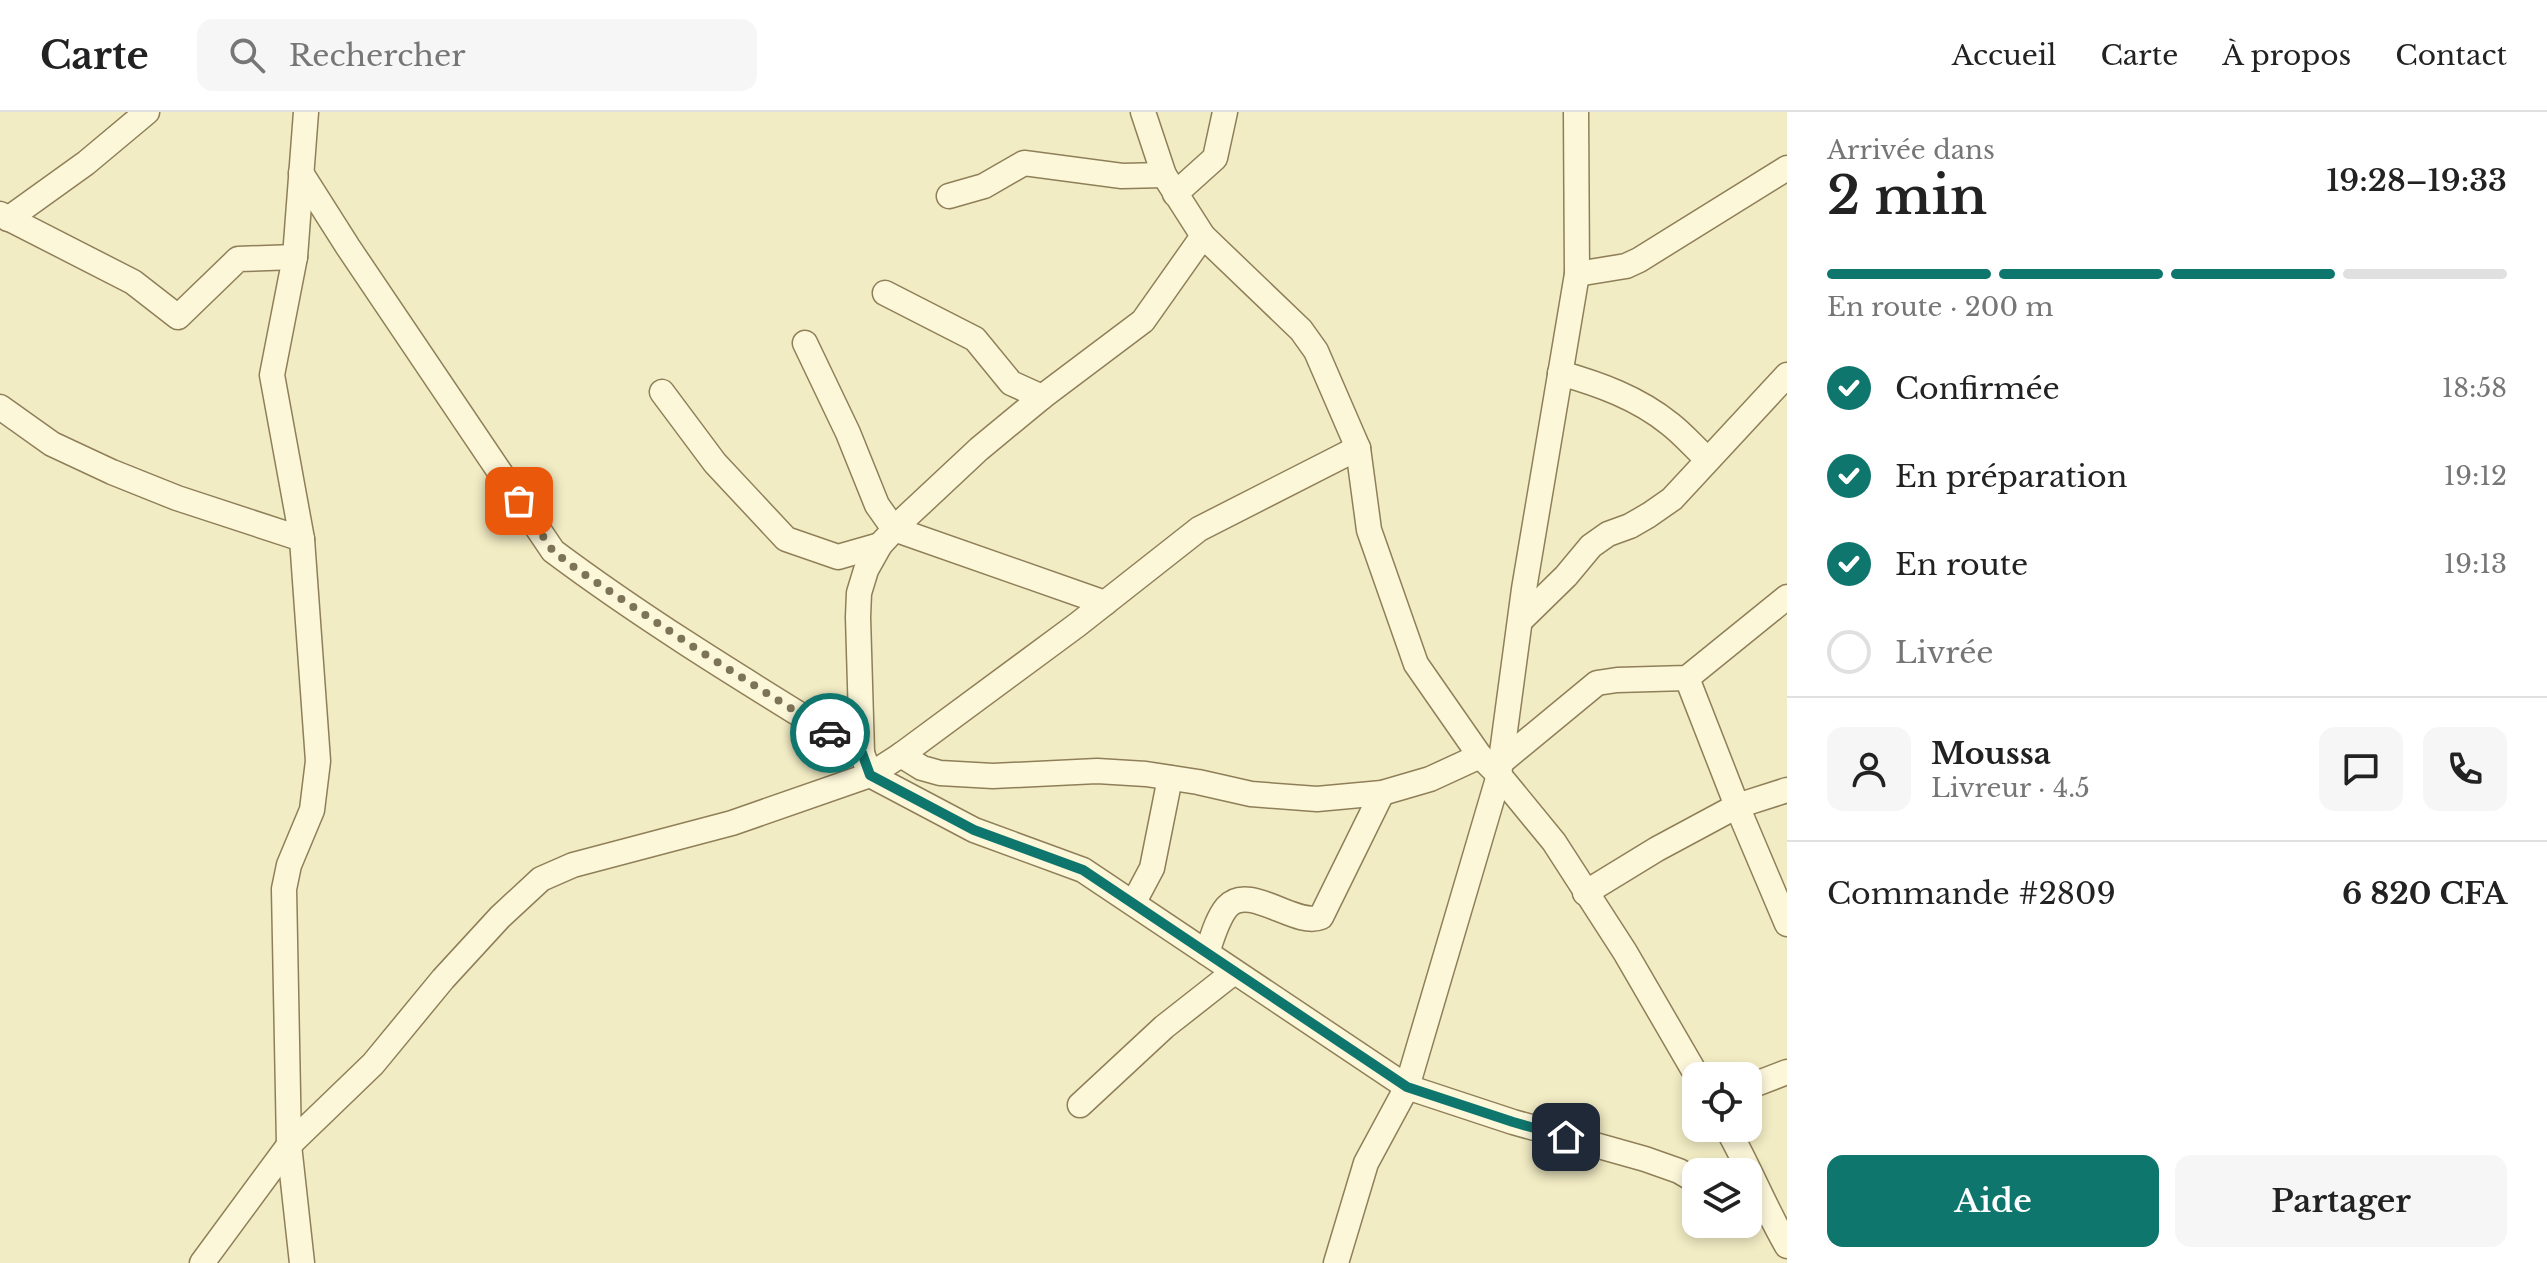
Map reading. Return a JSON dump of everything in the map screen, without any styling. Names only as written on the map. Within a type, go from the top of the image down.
[{"type":"street","points":[[147,112],[86,163],[4,217],[133,282],[178,317],[238,259],[295,257]]},
{"type":"street","points":[[302,1263],[289,1145],[284,889],[289,865],[312,810],[318,761],[302,539],[272,375],[295,257],[306,112]]},
{"type":"street","points":[[1143,112],[1169,185],[1203,236],[1301,330],[1316,351],[1358,448],[1369,530],[1416,664],[1554,842],[1625,952],[1689,1062]]},
{"type":"street","points":[[949,196],[984,186],[1024,163],[1169,185],[1215,158],[1225,112]]},
{"type":"street","points":[[1336,1263],[1366,1163],[1407,1087],[1493,765],[1521,620],[1577,274],[1576,112]]},
{"type":"street","points":[[301,173],[553,551],[598,585],[866,764],[974,830],[1083,870],[1407,1087],[1682,1173]]},
{"type":"street","points":[[1577,274],[1626,266],[1639,260],[1784,174]]},
{"type":"street","points":[[866,764],[859,593],[866,570],[887,537],[979,449],[1143,321],[1203,236]]},
{"type":"street","points":[[885,293],[975,339],[1011,383],[1042,397]]},
{"type":"street","points":[[805,343],[848,433],[887,537]]},
{"type":"street","points":[[1560,373],[1591,382],[1645,407],[1669,423],[1707,459]]},
{"type":"street","points":[[1521,620],[1566,576],[1591,546],[1672,499],[1787,375]]},
{"type":"street","points":[[662,392],[715,463],[786,539],[838,557],[887,537],[1105,603]]},
{"type":"street","points":[[0,407],[52,444],[112,472],[177,498],[302,539]]},
{"type":"street","points":[[202,1263],[289,1145],[373,1064],[443,979],[500,917],[541,879],[573,865],[732,823],[866,764],[901,755],[1199,529],[1358,448]]},
{"type":"street","points":[[901,755],[922,768],[940,773],[993,776],[1097,771],[1170,778],[1251,794],[1317,799],[1382,793],[1493,765],[1597,683],[1687,678],[1787,597]]},
{"type":"street","points":[[1687,678],[1787,924]]},
{"type":"street","points":[[1134,902],[1152,868],[1170,778]]},
{"type":"street","points":[[1585,893],[1657,849],[1737,806],[1787,790]]},
{"type":"street","points":[[1207,953],[1225,909],[1231,903],[1241,900],[1262,903],[1311,920],[1321,917],[1382,793]]},
{"type":"street","points":[[1080,1105],[1164,1027],[1234,972]]},
{"type":"street","points":[[1762,1082],[1787,1072]]},
{"type":"street","points":[[1735,1142],[1784,1241]]},
{"type":"street","points":[[1762,1224],[1784,1241]]},
{"type":"way so far","points":[[519,501],[553,551],[575,568],[830,733]]},
{"type":"route","points":[[830,733],[862,753],[870,775],[943,815],[1009,844],[1083,870],[1407,1087],[1566,1137]]}]
